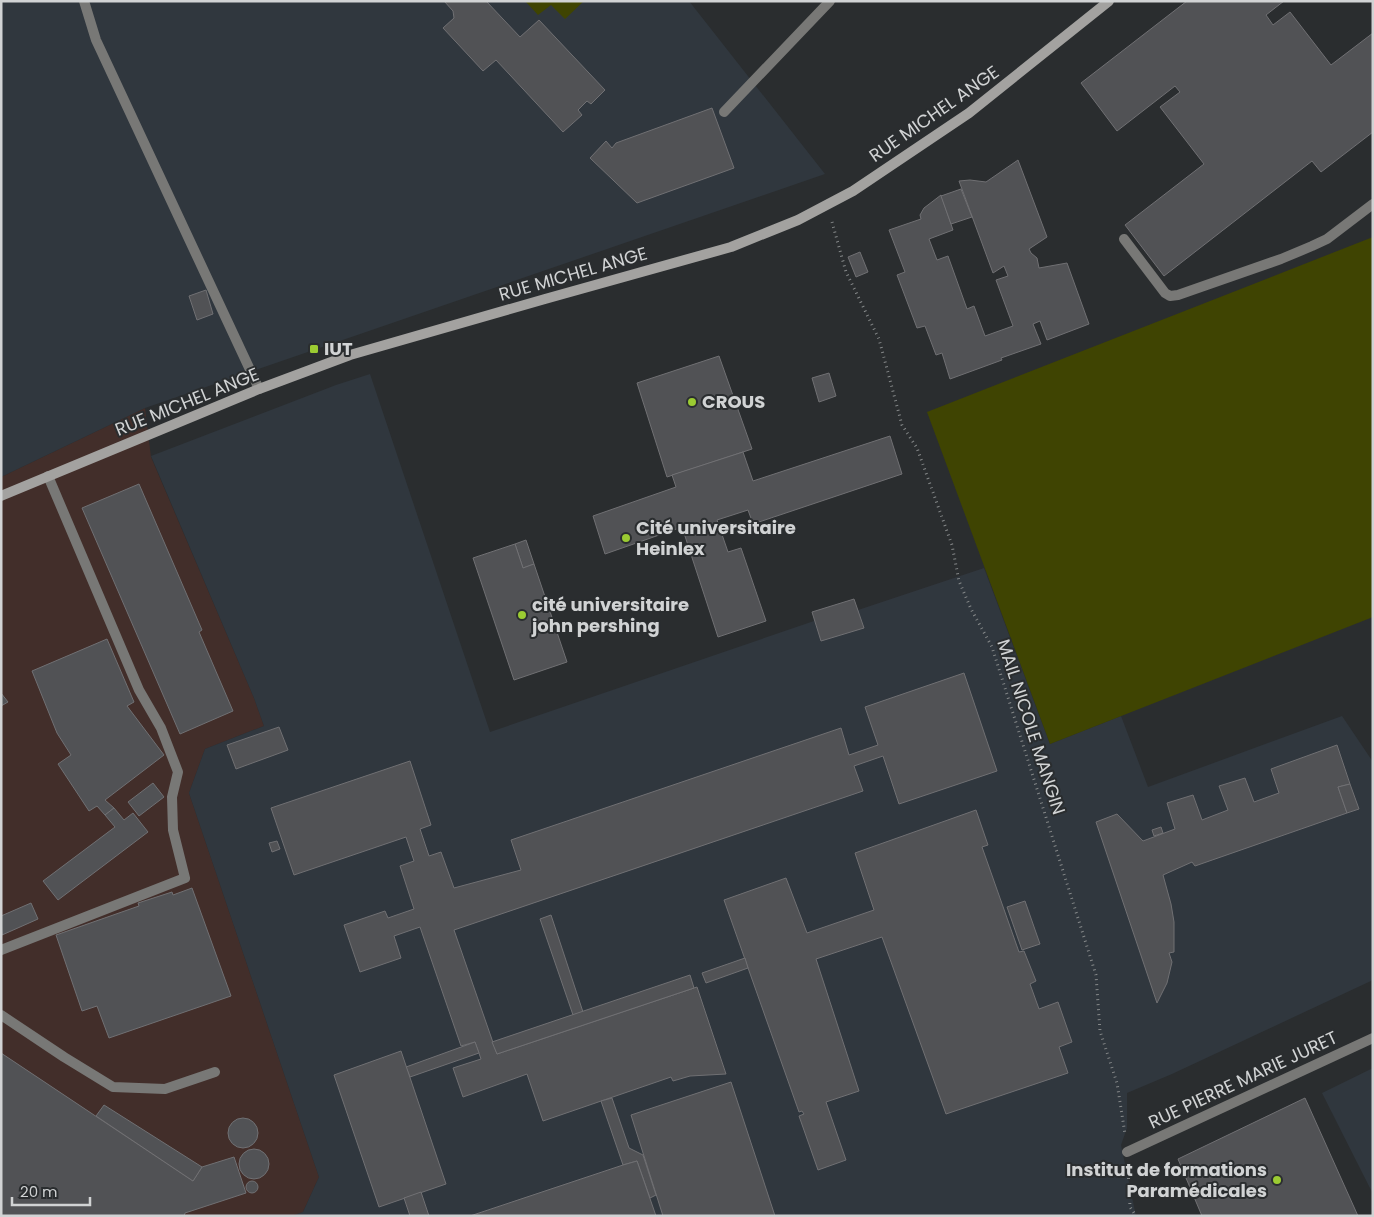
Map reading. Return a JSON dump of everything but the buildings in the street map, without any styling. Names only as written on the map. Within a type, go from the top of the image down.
[{"type":"street","points":[[84,1],[96,40],[260,389]]},
{"type":"street","points":[[724,112],[830,1]]},
{"type":"street","name":"RUE MICHEL ANGE","points":[[1,496],[260,389],[350,355],[731,248],[798,220],[853,191],[969,114],[1106,2]]},
{"type":"street","points":[[1124,239],[1165,294],[1170,296],[1178,295],[1282,259],[1312,246],[1327,239],[1373,204]]},
{"type":"street","points":[[1,950],[185,878],[173,830],[172,798],[178,772],[161,728],[136,682],[48,476]]},
{"type":"street","points":[[1,1015],[64,1057],[114,1087],[165,1089],[215,1072]]},
{"type":"street","name":"RUE PIERRE MARIE JURET","points":[[1127,1152],[1373,1038]]},
{"type":"path","name":"MAIL NICOLE MANGIN","points":[[827,205],[846,272],[879,339],[902,425],[916,448],[952,545],[959,581],[992,647],[1096,974],[1100,1031],[1117,1083],[1127,1152],[1130,1207],[1136,1216]]},
{"type":"shaded area","points":[[1,1],[689,1],[825,174],[145,408],[1,477]]},
{"type":"shaded area","points":[[370,374],[490,732],[814,621],[812,612],[854,599],[858,610],[984,568],[1050,744],[1121,716],[1148,787],[1342,716],[1373,762],[1373,980],[1172,1074],[1127,1093],[1127,1128],[1121,1145],[1136,1216],[292,1216],[303,1212],[319,1177],[189,793],[205,749],[264,726],[254,698],[151,456],[336,385]]},
{"type":"shaded area","points":[[145,408],[151,457],[254,698],[264,726],[205,749],[189,793],[319,1177],[303,1212],[292,1216],[1,1216],[1,477]]},
{"type":"shaded area","points":[[1373,1068],[1373,1194],[1322,1093]]},
{"type":"green space","points":[[525,1],[584,1],[565,19],[551,5],[538,15]]},
{"type":"green space","points":[[1373,237],[1373,617],[1050,744],[927,412]]},
{"type":"place","name":"IUT","points":[[314,349]]},
{"type":"place","name":"CROUS","points":[[692,402]]},
{"type":"place","name":"Cité universitaire Heinlex","points":[[626,538]]},
{"type":"place","name":"cité universitaire john pershing","points":[[522,615]]},
{"type":"place","name":"Institut de formations Paramédicales","points":[[1277,1180]]}]
